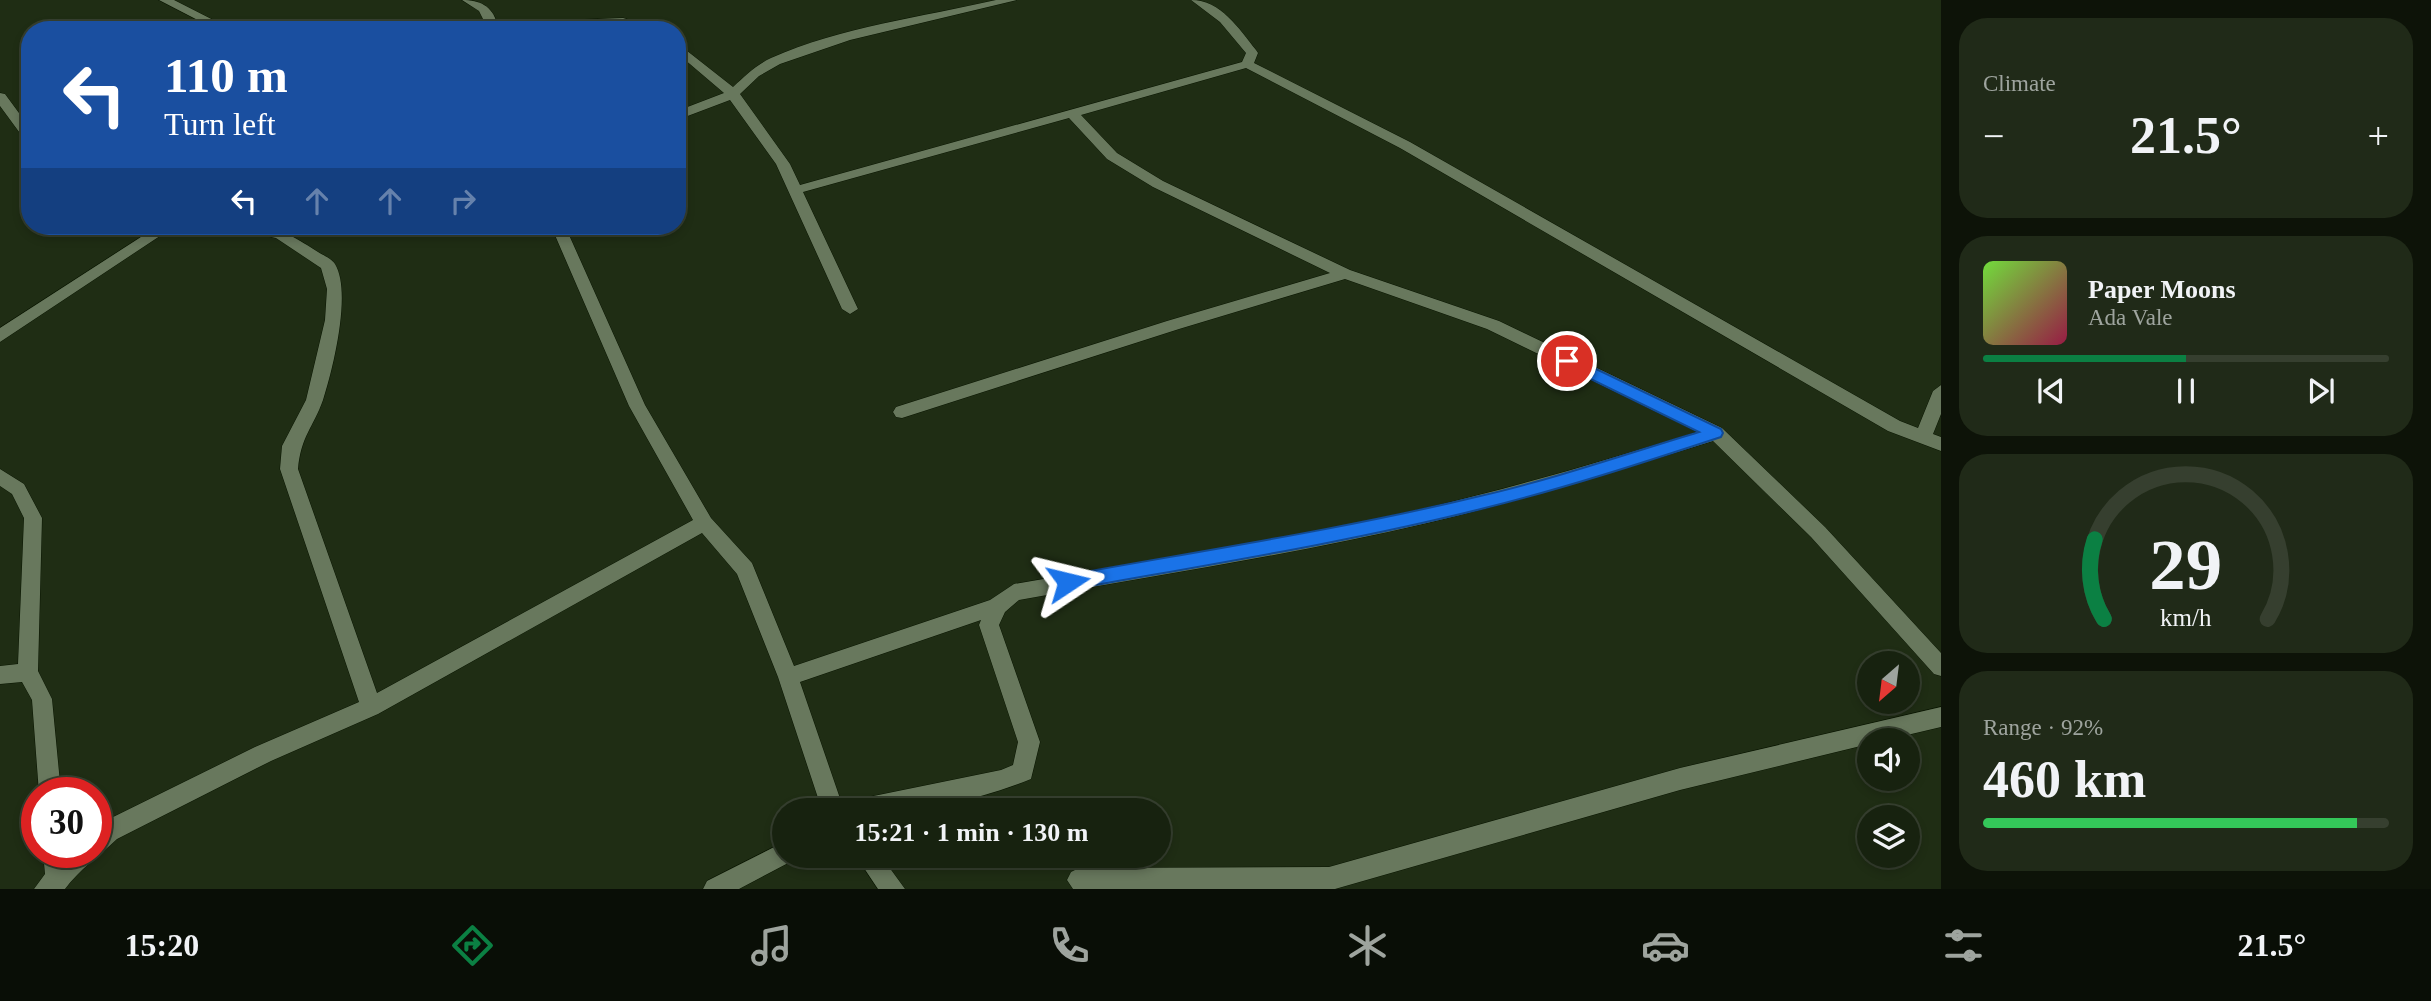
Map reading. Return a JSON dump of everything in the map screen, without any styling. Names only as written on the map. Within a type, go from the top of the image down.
[{"type":"street","points":[[165,0],[208,21]]},
{"type":"street","points":[[468,0],[491,21],[496,0]]},
{"type":"street","points":[[686,112],[733,94],[755,73],[776,61],[847,37],[1011,0]]},
{"type":"street","points":[[1197,0],[1224,19],[1252,54],[1247,64]]},
{"type":"street","points":[[686,55],[733,94],[783,164],[850,309]]},
{"type":"street","points":[[796,190],[1247,64],[1405,145],[1894,426],[1941,444]]},
{"type":"street","points":[[0,97],[21,125]]},
{"type":"street","points":[[1073,114],[1112,156],[1147,177],[1345,274],[1493,325],[1716,433],[1818,532],[1941,667]]},
{"type":"street","points":[[0,336],[8,323],[153,235]]},
{"type":"street","points":[[282,235],[328,265],[335,289],[333,320],[314,400],[292,446],[289,469],[371,707]]},
{"type":"street","points":[[562,235],[637,406],[704,523],[745,569],[788,677],[829,798]]},
{"type":"street","points":[[902,412],[1173,325],[1345,274]]},
{"type":"street","points":[[1923,436],[1941,391]]},
{"type":"street","points":[[788,677],[997,606],[1014,592],[1336,535],[1480,503],[1554,484],[1716,433]]},
{"type":"street","points":[[0,476],[18,489],[33,518],[28,672],[42,699],[49,777]]},
{"type":"street","points":[[112,830],[263,754],[371,707],[704,523]]},
{"type":"street","points":[[918,798],[1001,781],[1023,772],[1029,742],[989,625],[997,606]]},
{"type":"street","points":[[0,675],[28,672]]},
{"type":"street","points":[[1079,880],[1329,879],[1680,779],[1941,717]]},
{"type":"street","points":[[715,889],[772,859]]},
{"type":"street","points":[[51,885],[70,868]]},
{"type":"street","points":[[876,868],[893,889]]},
{"type":"route","points":[[1068,582],[1336,535],[1480,503],[1554,484],[1716,433],[1567,361]]}]
